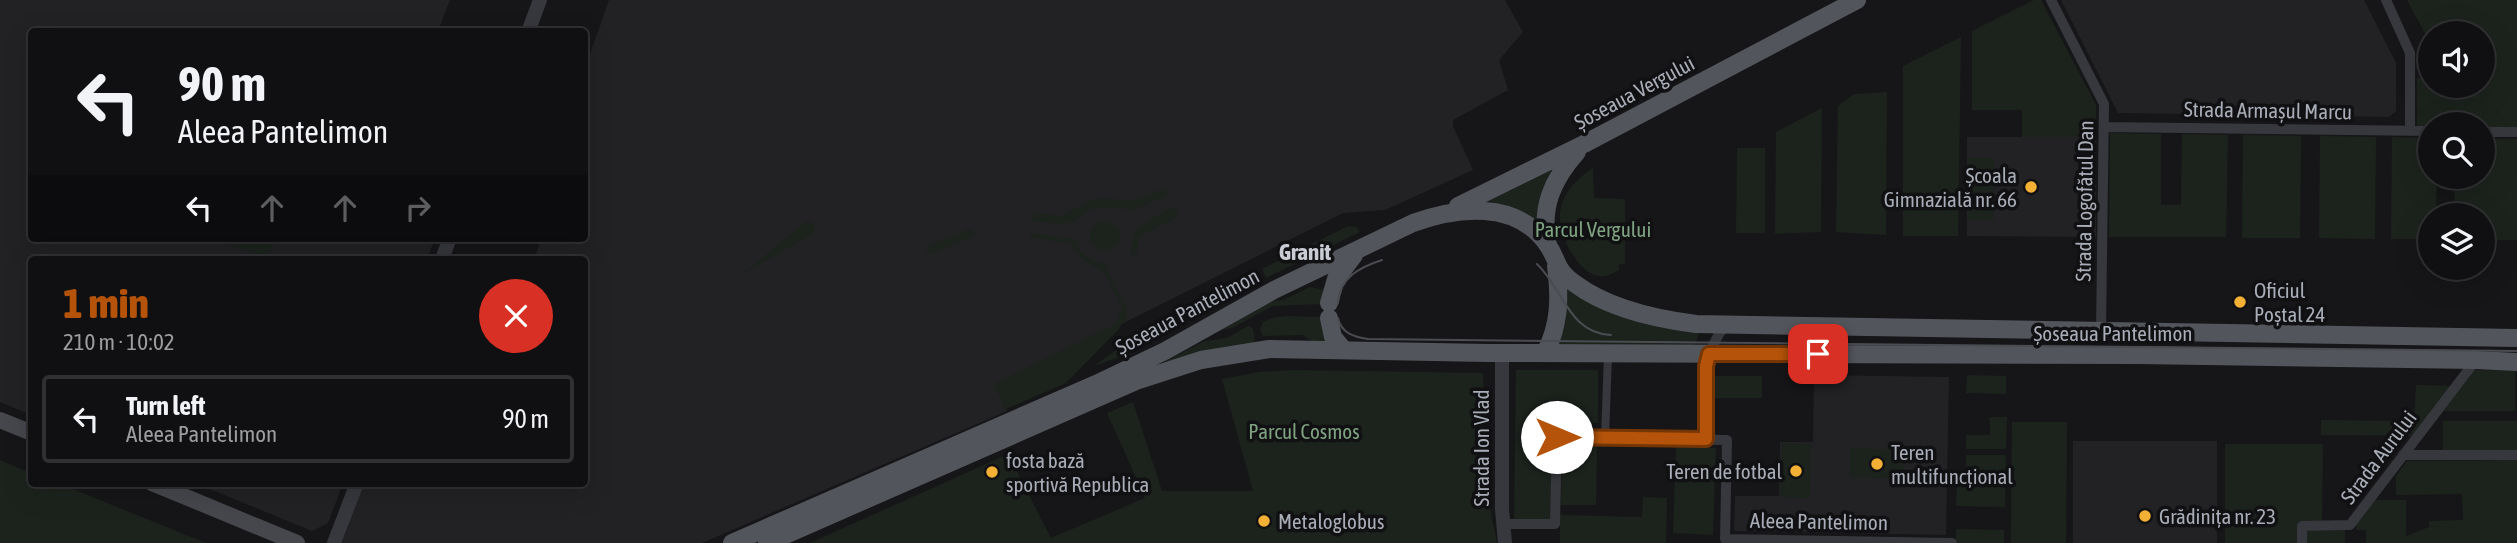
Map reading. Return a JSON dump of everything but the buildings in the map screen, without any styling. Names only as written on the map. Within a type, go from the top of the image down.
[{"type":"main road","name":"Șoseaua Vergului","points":[[1429,218],[1476,198],[1584,144],[1857,0]]},
{"type":"main road","points":[[1548,245],[1545,223],[1548,198],[1560,173],[1584,144]]},
{"type":"main road","name":"Șoseaua Pantelimon","points":[[732,543],[1086,389],[1165,351],[1274,290],[1429,218],[1456,211],[1487,210],[1520,221],[1548,245],[1556,267],[1585,290],[1621,306],[1683,322],[1727,325],[2517,338]]},
{"type":"main road","points":[[1343,349],[1333,337],[1329,311],[1331,290],[1339,273],[1362,248]]},
{"type":"main road","points":[[1545,353],[1553,337],[1559,308],[1556,267]]},
{"type":"main road","name":"Șoseaua Pantelimon","points":[[767,543],[1119,388],[1178,366],[1269,349],[2517,362]]},
{"type":"main road","points":[[0,420],[28,431]]},
{"type":"main road","points":[[162,487],[297,543]]},
{"type":"street","points":[[530,28],[540,0]]},
{"type":"street","name":"Strada Logofătul Dan","points":[[2051,0],[2102,98],[2104,127],[2101,331]]},
{"type":"street","points":[[2386,0],[2410,53],[2410,130]]},
{"type":"street","name":"Strada Armașul Marcu","points":[[2104,127],[2418,130]]},
{"type":"street","points":[[2495,132],[2517,132]]},
{"type":"street","points":[[1503,524],[1555,524],[1557,437],[1706,439],[1706,366],[1718,336],[1727,325]]},
{"type":"street","name":"Strada Ion Vlad","points":[[1502,353],[1505,543]]},
{"type":"street","points":[[1605,438],[1608,354]]},
{"type":"street","name":"Strada Aurului","points":[[2302,543],[2302,526],[2350,525],[2476,360]]},
{"type":"street","name":"Aleea Pantelimon","points":[[1706,439],[1727,440],[1725,539],[1952,543]]},
{"type":"street","points":[[2403,456],[2517,455]]},
{"type":"street","points":[[334,543],[355,487]]},
{"type":"shaded area","points":[[0,0],[450,0],[439,28],[28,28],[28,242],[433,242],[428,256],[28,256],[28,414],[0,402]]},
{"type":"shaded area","points":[[609,0],[1505,0],[1523,32],[1499,60],[1508,90],[1453,120],[1453,126],[1473,170],[1385,210],[1343,213],[996,387],[1007,411],[702,543],[342,543],[363,487],[588,487],[588,256],[535,256],[540,242],[588,242],[588,60]]},
{"type":"shaded area","points":[[2061,0],[2364,0],[2396,63],[2396,111],[2389,117],[2118,113]]},
{"type":"shaded area","name":"Școala Gimnazială nr. 66","points":[[1967,137],[2096,137],[2096,237],[1967,236]]},
{"type":"shaded area","points":[[1814,375],[1949,377],[1946,535],[1734,531],[1735,496],[1779,496],[1780,442],[1813,442]]},
{"type":"shaded area","name":"Grădinița nr. 23","points":[[2073,441],[2217,441],[2217,543],[2073,543]]},
{"type":"shaded area","points":[[205,487],[342,487],[328,523],[312,531]]},
{"type":"green space","points":[[2034,0],[2041,0],[2096,105],[2096,137],[2022,137],[2022,110],[1972,110],[1972,31]]},
{"type":"green space","points":[[2407,0],[2517,0],[2517,128],[2495,127],[2495,112],[2418,112],[2417,126],[2417,78],[2418,98],[2495,98],[2495,21],[2418,21]]},
{"type":"green space","points":[[1961,37],[1958,236],[1903,236],[1903,66]]},
{"type":"green space","points":[[1887,92],[1886,235],[1836,232],[1838,106],[1854,94]]},
{"type":"green space","points":[[1822,108],[1821,232],[1775,234],[1776,132]]},
{"type":"green space","points":[[2110,133],[2161,134],[2161,205],[2181,205],[2182,134],[2228,135],[2226,237],[2109,237]]},
{"type":"green space","points":[[2243,135],[2301,136],[2300,238],[2242,238]]},
{"type":"green space","points":[[2320,136],[2376,137],[2375,239],[2319,238]]},
{"type":"green space","points":[[2392,137],[2418,138],[2418,189],[2437,189],[2436,203],[2418,203],[2418,239],[2391,239]]},
{"type":"green space","points":[[2495,139],[2517,139],[2517,240],[2495,240],[2495,203],[2454,203],[2455,189],[2495,189]]},
{"type":"green space","points":[[1737,148],[1765,148],[1765,233],[1736,233]]},
{"type":"green space","points":[[1968,158],[1994,158],[1994,220],[1968,220]]},
{"type":"green space","name":"Parcul Vergului","points":[[1593,168],[1594,198],[1625,199],[1625,264],[1619,264],[1619,270],[1604,276],[1591,274],[1580,265],[1571,252],[1561,227],[1560,216],[1566,195],[1582,176]]},
{"type":"green space","points":[[1552,170],[1542,195],[1537,224],[1520,212],[1489,201]]},
{"type":"green space","points":[[1165,189],[1168,195],[1133,210],[1112,207],[1091,209],[1074,221],[1064,224],[1032,221],[1034,214],[1038,213],[1060,216],[1093,200],[1104,198],[1132,201]]},
{"type":"green space","points":[[1174,207],[1179,216],[1139,236],[1137,253],[1132,256],[1134,238],[1143,225]]},
{"type":"green space","points":[[807,221],[814,224],[815,232],[741,275]]},
{"type":"green space","points":[[1105,221],[1116,225],[1120,236],[1116,247],[1105,251],[1094,247],[1090,236],[1094,225]]},
{"type":"green space","points":[[1348,226],[1356,227],[1360,232],[1266,278],[1262,269]]},
{"type":"green space","points":[[969,229],[974,232],[972,237],[929,255],[925,247]]},
{"type":"green space","points":[[1031,233],[1074,239],[1086,256],[1107,264],[1106,272],[1108,271],[1126,307],[1127,317],[1118,330],[1066,383],[1006,409],[994,384],[1113,325],[1119,319],[1118,312],[1123,309],[1105,273],[1082,259],[1070,243],[1030,238]]},
{"type":"green space","points":[[222,242],[274,242],[269,256]]},
{"type":"green space","points":[[1257,271],[1262,280],[1220,305],[1196,313],[1175,312]]},
{"type":"green space","points":[[1566,284],[1700,331],[1694,346],[1556,350],[1566,323]]},
{"type":"green space","points":[[1310,287],[1325,290],[1324,304],[1273,306],[1232,328],[1221,330],[1273,301],[1283,300]]},
{"type":"green space","points":[[1285,316],[1321,317],[1326,341],[1311,341],[1303,335],[1263,336],[1260,330],[1263,322]]},
{"type":"green space","points":[[1159,319],[1184,325],[1125,355],[1094,366],[1116,350],[1128,336]]},
{"type":"green space","points":[[1248,326],[1253,328],[1255,343],[1158,365],[1205,341],[1227,338]]},
{"type":"green space","name":"Parcul Cosmos","points":[[1293,370],[1483,373],[1487,494],[1497,543],[810,543],[1008,454],[1051,538],[1145,498],[1107,413],[1133,402],[1162,491],[1253,491],[1222,379],[1259,372]]},
{"type":"green space","points":[[1516,370],[1598,370],[1598,423],[1553,423],[1552,520],[1514,519]]},
{"type":"green space","points":[[2475,370],[2515,370],[2515,411],[2443,411]]},
{"type":"green space","points":[[1967,375],[2006,376],[2006,394],[1966,393]]},
{"type":"green space","points":[[1713,376],[1762,376],[1762,398],[1712,398]]},
{"type":"green space","points":[[2416,385],[2452,386],[2414,436],[2321,435],[2321,420],[2414,421]]},
{"type":"green space","points":[[1990,417],[2007,417],[2006,449],[1966,449],[1966,435],[1990,435]]},
{"type":"green space","points":[[2443,421],[2517,421],[2517,450],[2443,451]]},
{"type":"green space","points":[[2012,422],[2067,422],[2066,543],[2011,543]]},
{"type":"green space","points":[[1562,442],[1597,442],[1596,505],[1561,505]]},
{"type":"green space","name":"Teren de fotbal","points":[[1782,443],[1811,444],[1810,498],[1780,497]]},
{"type":"green space","points":[[2225,444],[2323,444],[2322,521],[2298,522],[2298,543],[2225,543]]},
{"type":"green space","points":[[1676,447],[1716,448],[1713,535],[1673,533]]},
{"type":"green space","name":"Teren multifuncțional","points":[[1850,448],[1905,450],[1904,479],[1850,477]]},
{"type":"green space","points":[[1966,455],[2006,455],[2005,507],[1956,506],[1957,476],[1966,476]]},
{"type":"green space","points":[[0,460],[28,472],[28,487],[68,487],[206,543],[0,543]]},
{"type":"green space","points":[[2517,460],[2517,543],[2366,543],[2366,530],[2356,530],[2356,522],[2373,500],[2406,500],[2406,536],[2429,527],[2429,521],[2463,520],[2462,494],[2396,495],[2396,476],[2407,461]]},
{"type":"green space","points":[[1643,497],[1667,498],[1666,543],[1560,543],[1560,515],[1642,517]]},
{"type":"green space","points":[[1956,529],[2004,530],[2004,543],[1956,543]]},
{"type":"green space","points":[[2345,530],[2345,543],[2306,543],[2306,531]]},
{"type":"tram line","points":[[1338,303],[1342,287],[1352,275],[1382,260]]},
{"type":"tram line","points":[[1537,264],[1585,327],[1597,333],[1611,335]]},
{"type":"tram line","points":[[1338,318],[1349,333],[1368,339],[2517,351]]},
{"type":"place","name":"Școala Gimnazială nr. 66","points":[[2031,187]]},
{"type":"place","name":"Oficiul Poștal 24","points":[[2240,302]]},
{"type":"place","name":"Teren multifuncțional","points":[[1877,464]]},
{"type":"place","name":"Teren de fotbal","points":[[1796,471]]},
{"type":"place","name":"fosta bază sportivă Republica","points":[[992,472]]},
{"type":"place","name":"Grădinița nr. 23","points":[[2145,516]]},
{"type":"place","name":"Metaloglobus","points":[[1264,521]]},
{"type":"district","name":"Granit","points":[[1305,252]]},
{"type":"route","points":[[1557,437],[1706,439],[1706,366],[1709,354],[1818,354]]}]
